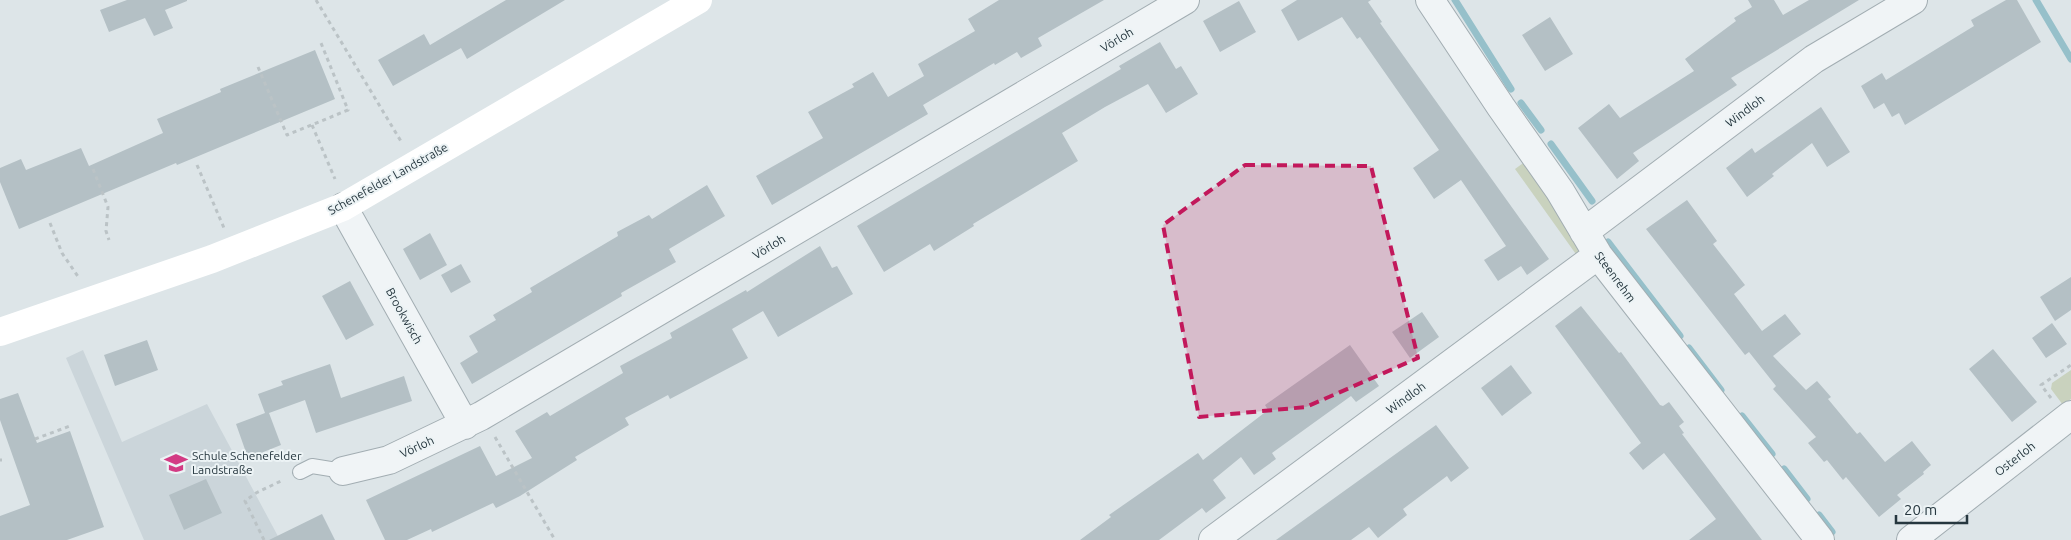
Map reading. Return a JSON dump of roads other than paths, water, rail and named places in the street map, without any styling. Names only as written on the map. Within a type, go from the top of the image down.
[{"type":"main road","name":"Schenefelder Landstraße","points":[[0,332],[212,259],[342,207],[698,0]]},
{"type":"street","name":"Vörloh","points":[[343,472],[389,460],[478,427],[1185,0]]},
{"type":"street","name":"Steenrehm","points":[[1430,0],[1501,107],[1560,191],[1598,255],[1820,540]]},
{"type":"street","name":"Windloh","points":[[1584,232],[1814,59],[1912,0]]},
{"type":"street","name":"Brookwisch","points":[[342,207],[478,427]]},
{"type":"street","name":"Windloh","points":[[1213,540],[1598,255]]},
{"type":"street","name":"Osterloh","points":[[1911,540],[2071,415]]},
{"type":"lane","points":[[300,472],[312,466],[343,472]]},
{"type":"waterway","points":[[1455,0],[1511,89]]},
{"type":"waterway","points":[[2036,0],[2071,59]]},
{"type":"waterway","points":[[1521,103],[1541,130]]},
{"type":"waterway","points":[[1551,144],[1592,201]]},
{"type":"waterway","points":[[1608,242],[1680,336]]},
{"type":"waterway","points":[[1689,348],[1721,390]]},
{"type":"waterway","points":[[1742,416],[1772,454]]},
{"type":"waterway","points":[[1784,469],[1807,499]]},
{"type":"waterway","points":[[1819,515],[1832,532]]},
{"type":"place","name":"Schule Schenefelder Landstraße","points":[[176,463]]}]
